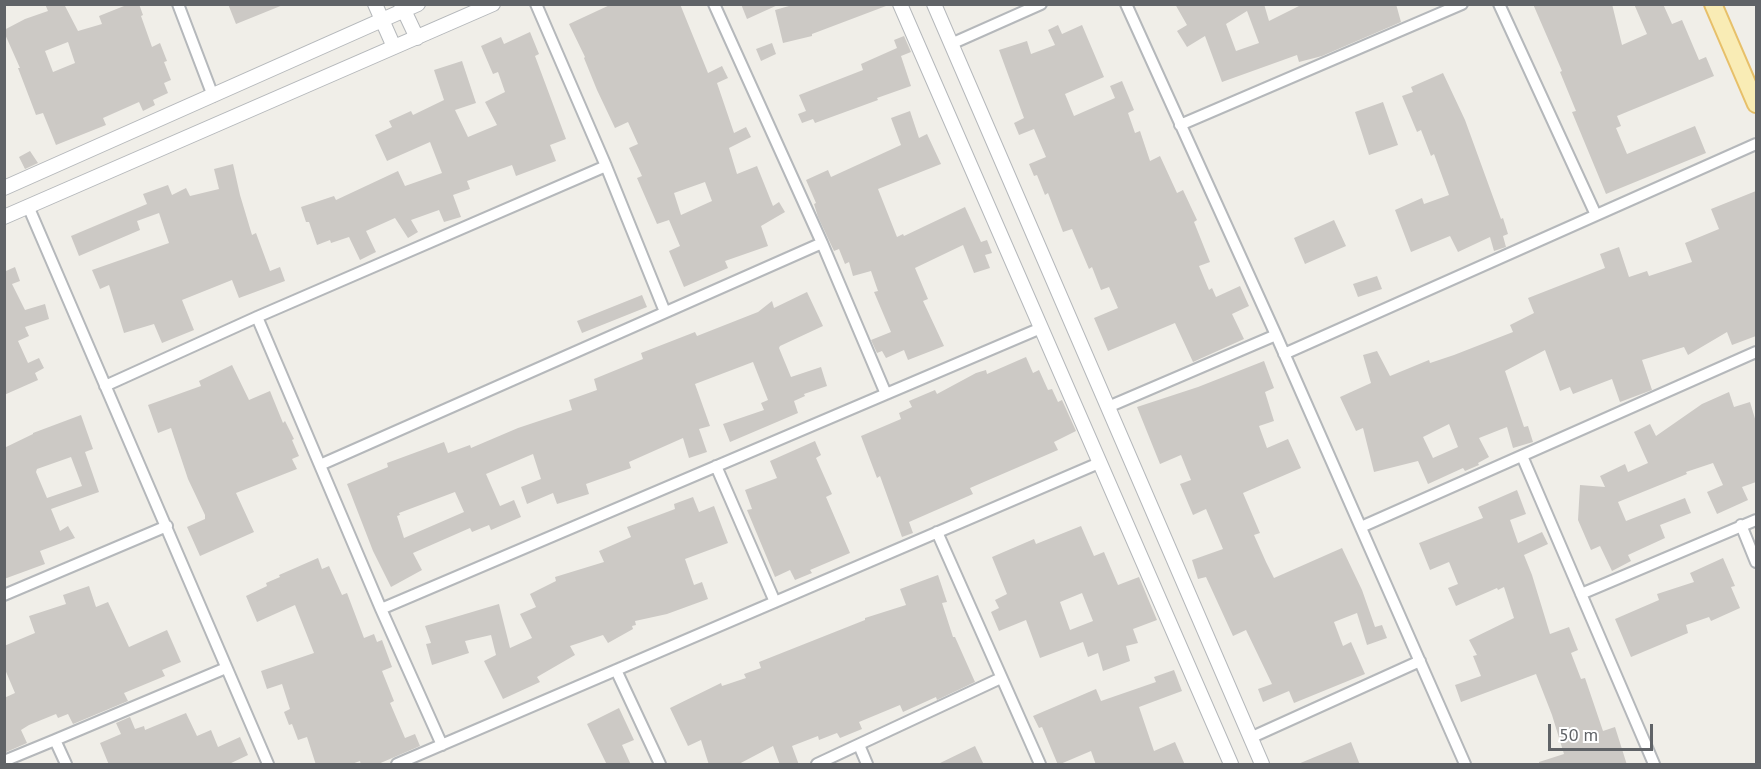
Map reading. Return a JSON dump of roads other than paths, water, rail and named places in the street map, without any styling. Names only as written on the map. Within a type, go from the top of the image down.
[{"type":"main road","points":[[1713,4],[1756,104]]},
{"type":"street","points":[[178,4],[213,96]]},
{"type":"street","points":[[375,4],[394,47]]},
{"type":"street","points":[[4,188],[382,21],[403,8],[418,4]]},
{"type":"street","points":[[4,217],[493,4]]},
{"type":"street","points":[[536,4],[606,166],[665,312]]},
{"type":"street","points":[[714,4],[822,243],[886,394]]},
{"type":"street","points":[[900,4],[1231,765]]},
{"type":"street","points":[[934,4],[1262,765]]},
{"type":"street","points":[[951,44],[1041,4]]},
{"type":"street","points":[[1126,4],[1276,335],[1465,765]]},
{"type":"street","points":[[1180,125],[1462,4]]},
{"type":"street","points":[[1499,4],[1596,215]]},
{"type":"street","points":[[403,8],[417,38]]},
{"type":"street","points":[[1284,354],[1756,144]]},
{"type":"street","points":[[105,386],[257,317],[606,166]]},
{"type":"street","points":[[28,206],[268,765]]},
{"type":"street","points":[[320,465],[822,243]]},
{"type":"street","points":[[257,317],[381,609],[442,745]]},
{"type":"street","points":[[381,609],[1041,328]]},
{"type":"street","points":[[1108,407],[1276,335]]},
{"type":"street","points":[[1361,527],[1756,352]]},
{"type":"street","points":[[1522,456],[1654,765]]},
{"type":"street","points":[[397,765],[1100,463]]},
{"type":"street","points":[[716,466],[775,602]]},
{"type":"street","points":[[1581,594],[1756,520]]},
{"type":"street","points":[[1742,525],[1756,562]]},
{"type":"street","points":[[4,595],[167,526]]},
{"type":"street","points":[[937,532],[1040,765]]},
{"type":"street","points":[[1250,738],[1420,661]]},
{"type":"street","points":[[4,761],[226,668]]},
{"type":"street","points":[[616,670],[660,765]]},
{"type":"street","points":[[817,765],[1002,678]]},
{"type":"street","points":[[55,740],[66,765]]},
{"type":"street","points":[[858,745],[867,765]]}]
